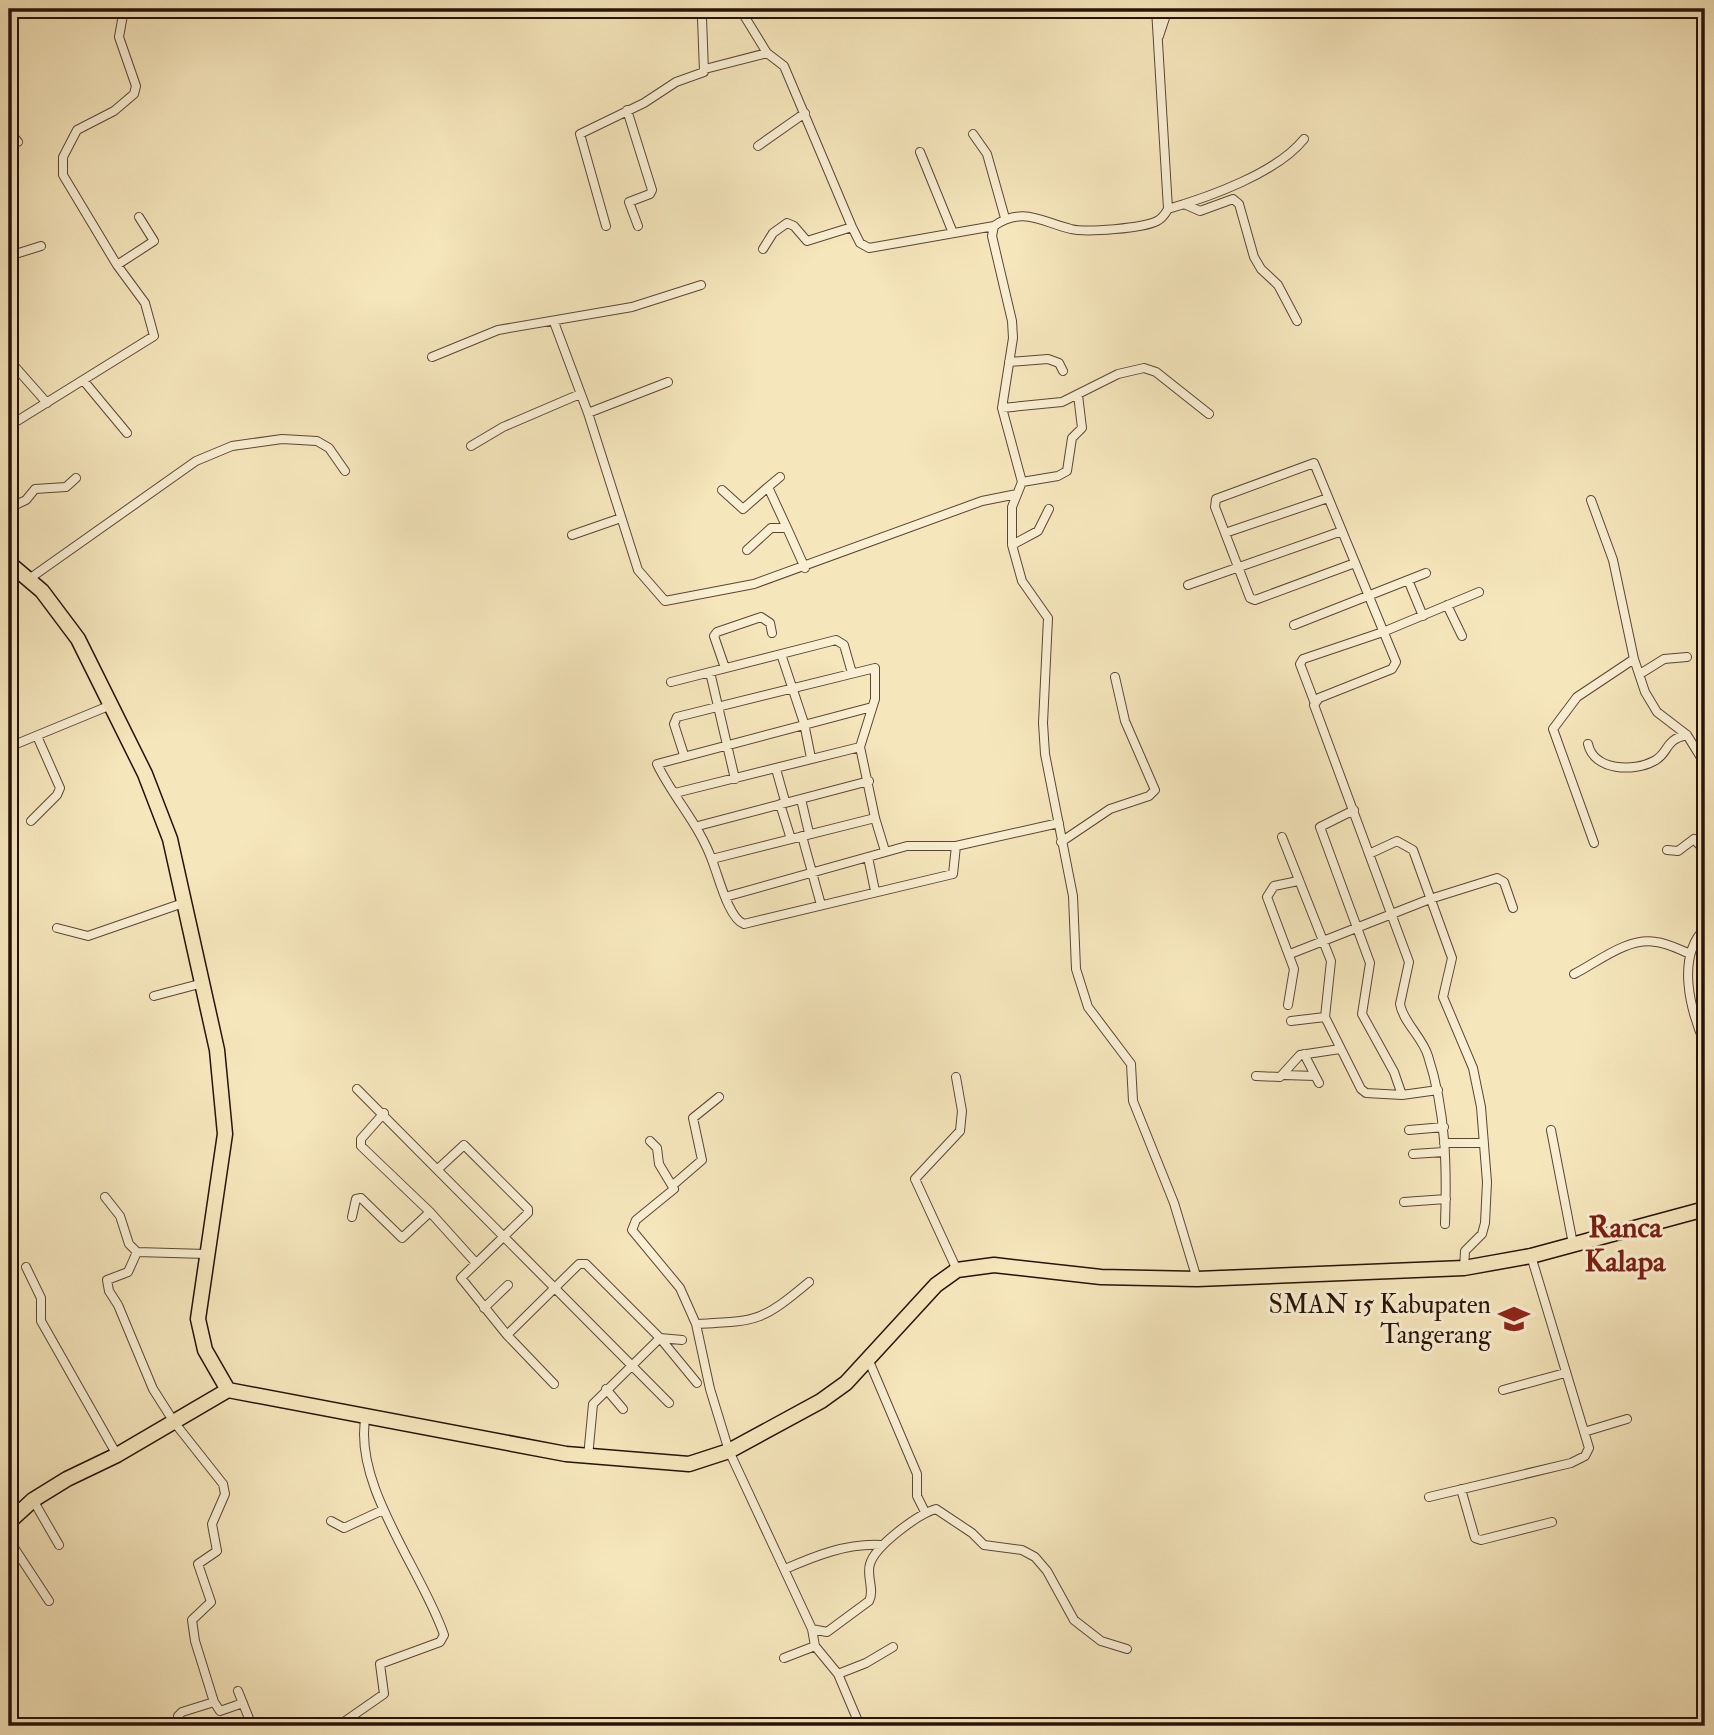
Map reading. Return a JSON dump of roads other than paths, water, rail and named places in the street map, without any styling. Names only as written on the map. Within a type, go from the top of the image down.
[{"type":"main road","points":[[9,564],[29,579],[72,631],[145,774],[170,839],[217,1050],[226,1123],[206,1254],[199,1329],[205,1350],[228,1390]]},
{"type":"main road","points":[[9,1522],[33,1500],[67,1479],[117,1455],[228,1390],[588,1457],[689,1464],[729,1451],[821,1401],[869,1361],[936,1284],[957,1270],[994,1265],[1101,1277],[1197,1279],[1464,1268],[1531,1256],[1705,1209]]},
{"type":"street","points":[[9,426],[153,335],[145,303],[117,265],[64,175],[63,157],[77,130],[114,111],[134,94],[136,86],[119,37],[124,9]]},
{"type":"street","points":[[705,69],[702,18],[707,9]]},
{"type":"street","points":[[740,9],[766,53],[784,66],[852,227],[860,243],[869,248],[994,226],[1005,218],[1034,216],[1072,230],[1155,222],[1168,209],[1265,170],[1288,157],[1304,139]]},
{"type":"street","points":[[1156,9],[1168,209]]},
{"type":"street","points":[[1157,40],[1168,9]]},
{"type":"street","points":[[606,226],[580,134],[705,69],[766,53]]},
{"type":"street","points":[[627,110],[652,190],[650,194],[629,202],[638,226]]},
{"type":"street","points":[[758,146],[805,113]]},
{"type":"street","points":[[9,131],[18,142]]},
{"type":"street","points":[[973,134],[987,154],[1005,218]]},
{"type":"street","points":[[920,152],[953,233]]},
{"type":"street","points":[[1184,204],[1200,211],[1233,199],[1239,204],[1254,257],[1261,269],[1278,285],[1297,321]]},
{"type":"street","points":[[117,265],[154,241],[139,217]]},
{"type":"street","points":[[763,249],[773,233],[787,223],[792,224],[807,241],[852,227]]},
{"type":"street","points":[[994,226],[992,236],[1012,321],[1002,408],[1022,482],[1012,507],[1012,545],[1022,581],[1048,618],[1042,723],[1061,842],[1073,896],[1079,984],[1097,1022],[1131,1065],[1135,1108],[1174,1203],[1197,1279]]},
{"type":"street","points":[[9,256],[41,246]]},
{"type":"street","points":[[432,357],[498,330],[530,322],[554,322],[632,307],[701,285]]},
{"type":"street","points":[[554,322],[589,413],[638,570],[665,601],[754,584],[805,568],[982,501],[1017,494]]},
{"type":"street","points":[[1009,362],[1048,359],[1059,363],[1063,371]]},
{"type":"street","points":[[9,360],[47,403]]},
{"type":"street","points":[[1002,408],[1062,402],[1118,374],[1144,368],[1156,372],[1209,414]]},
{"type":"street","points":[[83,380],[127,433]]},
{"type":"street","points":[[589,413],[668,382]]},
{"type":"street","points":[[471,446],[503,427],[580,394]]},
{"type":"street","points":[[1022,482],[1058,476],[1067,471],[1072,438],[1082,428],[1078,395]]},
{"type":"street","points":[[29,579],[186,468],[232,446],[282,439],[317,441],[329,448],[345,471]]},
{"type":"street","points":[[1314,701],[1392,669],[1396,662],[1315,465],[1311,463],[1216,499],[1215,507],[1246,592],[1255,600],[1355,563]]},
{"type":"street","points":[[722,490],[743,509],[780,477]]},
{"type":"street","points":[[9,508],[31,496],[35,489],[66,487],[76,478]]},
{"type":"street","points":[[768,487],[805,568]]},
{"type":"street","points":[[1225,533],[1328,498]]},
{"type":"street","points":[[1591,500],[1614,560],[1634,659],[1645,692],[1657,712],[1687,735],[1697,747],[1705,764]]},
{"type":"street","points":[[1012,545],[1038,531],[1049,509]]},
{"type":"street","points":[[572,536],[621,517]]},
{"type":"street","points":[[747,550],[771,528],[787,528]]},
{"type":"street","points":[[1188,585],[1239,570],[1342,531]]},
{"type":"street","points":[[1294,625],[1426,573]]},
{"type":"street","points":[[1408,580],[1423,615]]},
{"type":"street","points":[[1445,1224],[1444,1126],[1438,1090],[1428,1053],[1401,1009],[1409,962],[1301,661],[1383,632],[1479,592]]},
{"type":"street","points":[[1447,605],[1462,636]]},
{"type":"street","points":[[725,668],[715,636],[717,632],[761,617],[770,624],[772,633]]},
{"type":"street","points":[[671,682],[836,640],[844,645],[852,673]]},
{"type":"street","points":[[781,654],[804,723],[811,758]]},
{"type":"street","points":[[1640,674],[1664,659],[1687,657]]},
{"type":"street","points":[[1594,843],[1553,729],[1577,697],[1634,659]]},
{"type":"street","points":[[684,755],[675,719],[876,669],[872,707],[860,747],[885,851]]},
{"type":"street","points":[[710,672],[735,779]]},
{"type":"street","points":[[1061,842],[1110,809],[1149,796],[1155,790],[1125,721],[1115,677]]},
{"type":"street","points":[[9,747],[111,705]]},
{"type":"street","points":[[872,707],[657,764],[698,826],[725,897],[741,924],[953,874],[959,846]]},
{"type":"street","points":[[1588,744],[1600,761],[1612,766],[1635,766],[1658,759],[1671,740],[1687,735]]},
{"type":"street","points":[[30,821],[57,795],[60,788],[37,736]]},
{"type":"street","points":[[1697,747],[1705,743]]},
{"type":"street","points":[[675,793],[860,747]]},
{"type":"street","points":[[776,769],[791,839]]},
{"type":"street","points":[[698,826],[869,781]]},
{"type":"street","points":[[801,799],[821,905]]},
{"type":"street","points":[[1354,810],[1320,827],[1371,970],[1362,1014],[1394,1072],[1402,1095]]},
{"type":"street","points":[[712,859],[875,818]]},
{"type":"street","points":[[725,897],[885,851],[917,845],[959,846],[1059,823]]},
{"type":"street","points":[[1282,837],[1332,967],[1325,1017],[1366,1093],[1402,1095],[1438,1090]]},
{"type":"street","points":[[1667,850],[1678,851],[1694,839],[1705,851]]},
{"type":"street","points":[[1369,854],[1397,841],[1405,843],[1413,850],[1452,958],[1443,997],[1473,1068],[1487,1182],[1485,1223],[1482,1234],[1465,1251],[1464,1268]]},
{"type":"street","points":[[868,857],[875,891]]},
{"type":"street","points":[[1290,954],[1430,899],[1497,878],[1504,882],[1513,908]]},
{"type":"street","points":[[1288,1005],[1295,979],[1290,954],[1267,897],[1275,886],[1298,881]]},
{"type":"street","points":[[57,928],[88,936],[186,902]]},
{"type":"street","points":[[1705,928],[1688,953],[1689,992],[1705,1044]]},
{"type":"street","points":[[1574,974],[1610,953],[1644,942],[1657,942],[1688,953]]},
{"type":"street","points":[[154,996],[203,983]]},
{"type":"street","points":[[1291,1021],[1325,1017]]},
{"type":"street","points":[[1284,1075],[1297,1057],[1340,1049]]},
{"type":"street","points":[[1256,1076],[1284,1075],[1317,1080],[1304,1054]]},
{"type":"street","points":[[956,1077],[962,1111],[960,1131],[915,1179],[957,1270]]},
{"type":"street","points":[[357,1089],[384,1113],[669,1403]]},
{"type":"street","points":[[719,1097],[693,1118],[702,1160],[673,1185],[671,1193],[636,1220],[632,1229],[678,1282],[696,1324],[710,1390],[729,1451],[812,1629],[815,1646],[838,1674],[860,1726]]},
{"type":"street","points":[[384,1113],[361,1139],[361,1146],[430,1212],[475,1262]]},
{"type":"street","points":[[1409,1130],[1444,1126]]},
{"type":"street","points":[[1551,1130],[1573,1244]]},
{"type":"street","points":[[650,1141],[657,1148],[662,1169],[673,1185]]},
{"type":"street","points":[[1413,1154],[1444,1147],[1484,1143]]},
{"type":"street","points":[[438,1169],[464,1145],[527,1209],[528,1213],[461,1278],[507,1335],[554,1384]]},
{"type":"street","points":[[105,1197],[120,1216],[129,1244],[137,1252],[206,1254]]},
{"type":"street","points":[[352,1217],[356,1199],[361,1198],[402,1238],[430,1212]]},
{"type":"street","points":[[1404,1202],[1446,1199]]},
{"type":"street","points":[[137,1252],[128,1272],[106,1282],[153,1388],[174,1422],[220,1477],[224,1489],[212,1524],[217,1551],[198,1564],[211,1602],[192,1619],[195,1641],[214,1702],[220,1711],[243,1703]]},
{"type":"street","points":[[1429,1497],[1579,1460],[1589,1448],[1531,1256]]},
{"type":"street","points":[[507,1335],[579,1264],[586,1264],[660,1338],[697,1383]]},
{"type":"street","points":[[26,1267],[41,1298],[41,1321],[117,1455]]},
{"type":"street","points":[[696,1324],[759,1318],[771,1313],[808,1282]]},
{"type":"street","points":[[484,1308],[508,1285]]},
{"type":"street","points":[[588,1457],[590,1411],[606,1390],[660,1338],[682,1340]]},
{"type":"street","points":[[869,1361],[916,1474],[917,1496],[925,1512]]},
{"type":"street","points":[[1503,1390],[1565,1373]]},
{"type":"street","points":[[606,1390],[623,1409]]},
{"type":"street","points":[[338,1726],[382,1696],[380,1664],[413,1653],[443,1637],[383,1510],[362,1442],[366,1415]]},
{"type":"street","points":[[1584,1432],[1627,1419]]},
{"type":"street","points":[[1461,1489],[1470,1529],[1475,1538],[1482,1541],[1552,1522]]},
{"type":"street","points":[[33,1500],[59,1545]]},
{"type":"street","points":[[331,1521],[344,1528],[383,1510]]},
{"type":"street","points":[[812,1629],[827,1632],[869,1601],[872,1595],[869,1566],[881,1545],[925,1512],[942,1511],[984,1545],[1028,1552],[1047,1571],[1074,1620],[1101,1641],[1126,1649]]},
{"type":"street","points":[[9,1541],[49,1601]]},
{"type":"street","points":[[785,1569],[823,1553],[869,1544],[881,1545]]},
{"type":"street","points":[[784,1658],[815,1646]]},
{"type":"street","points":[[838,1674],[866,1663],[893,1647]]},
{"type":"street","points":[[238,1691],[252,1726]]},
{"type":"street","points":[[179,1726],[178,1716],[181,1712],[214,1702]]},
{"type":"place","name":"SMAN 15 Kabupaten Tangerang","points":[[1514,1319]]},
{"type":"district","name":"Ranca Kalapa","points":[[1625,1244]]}]
